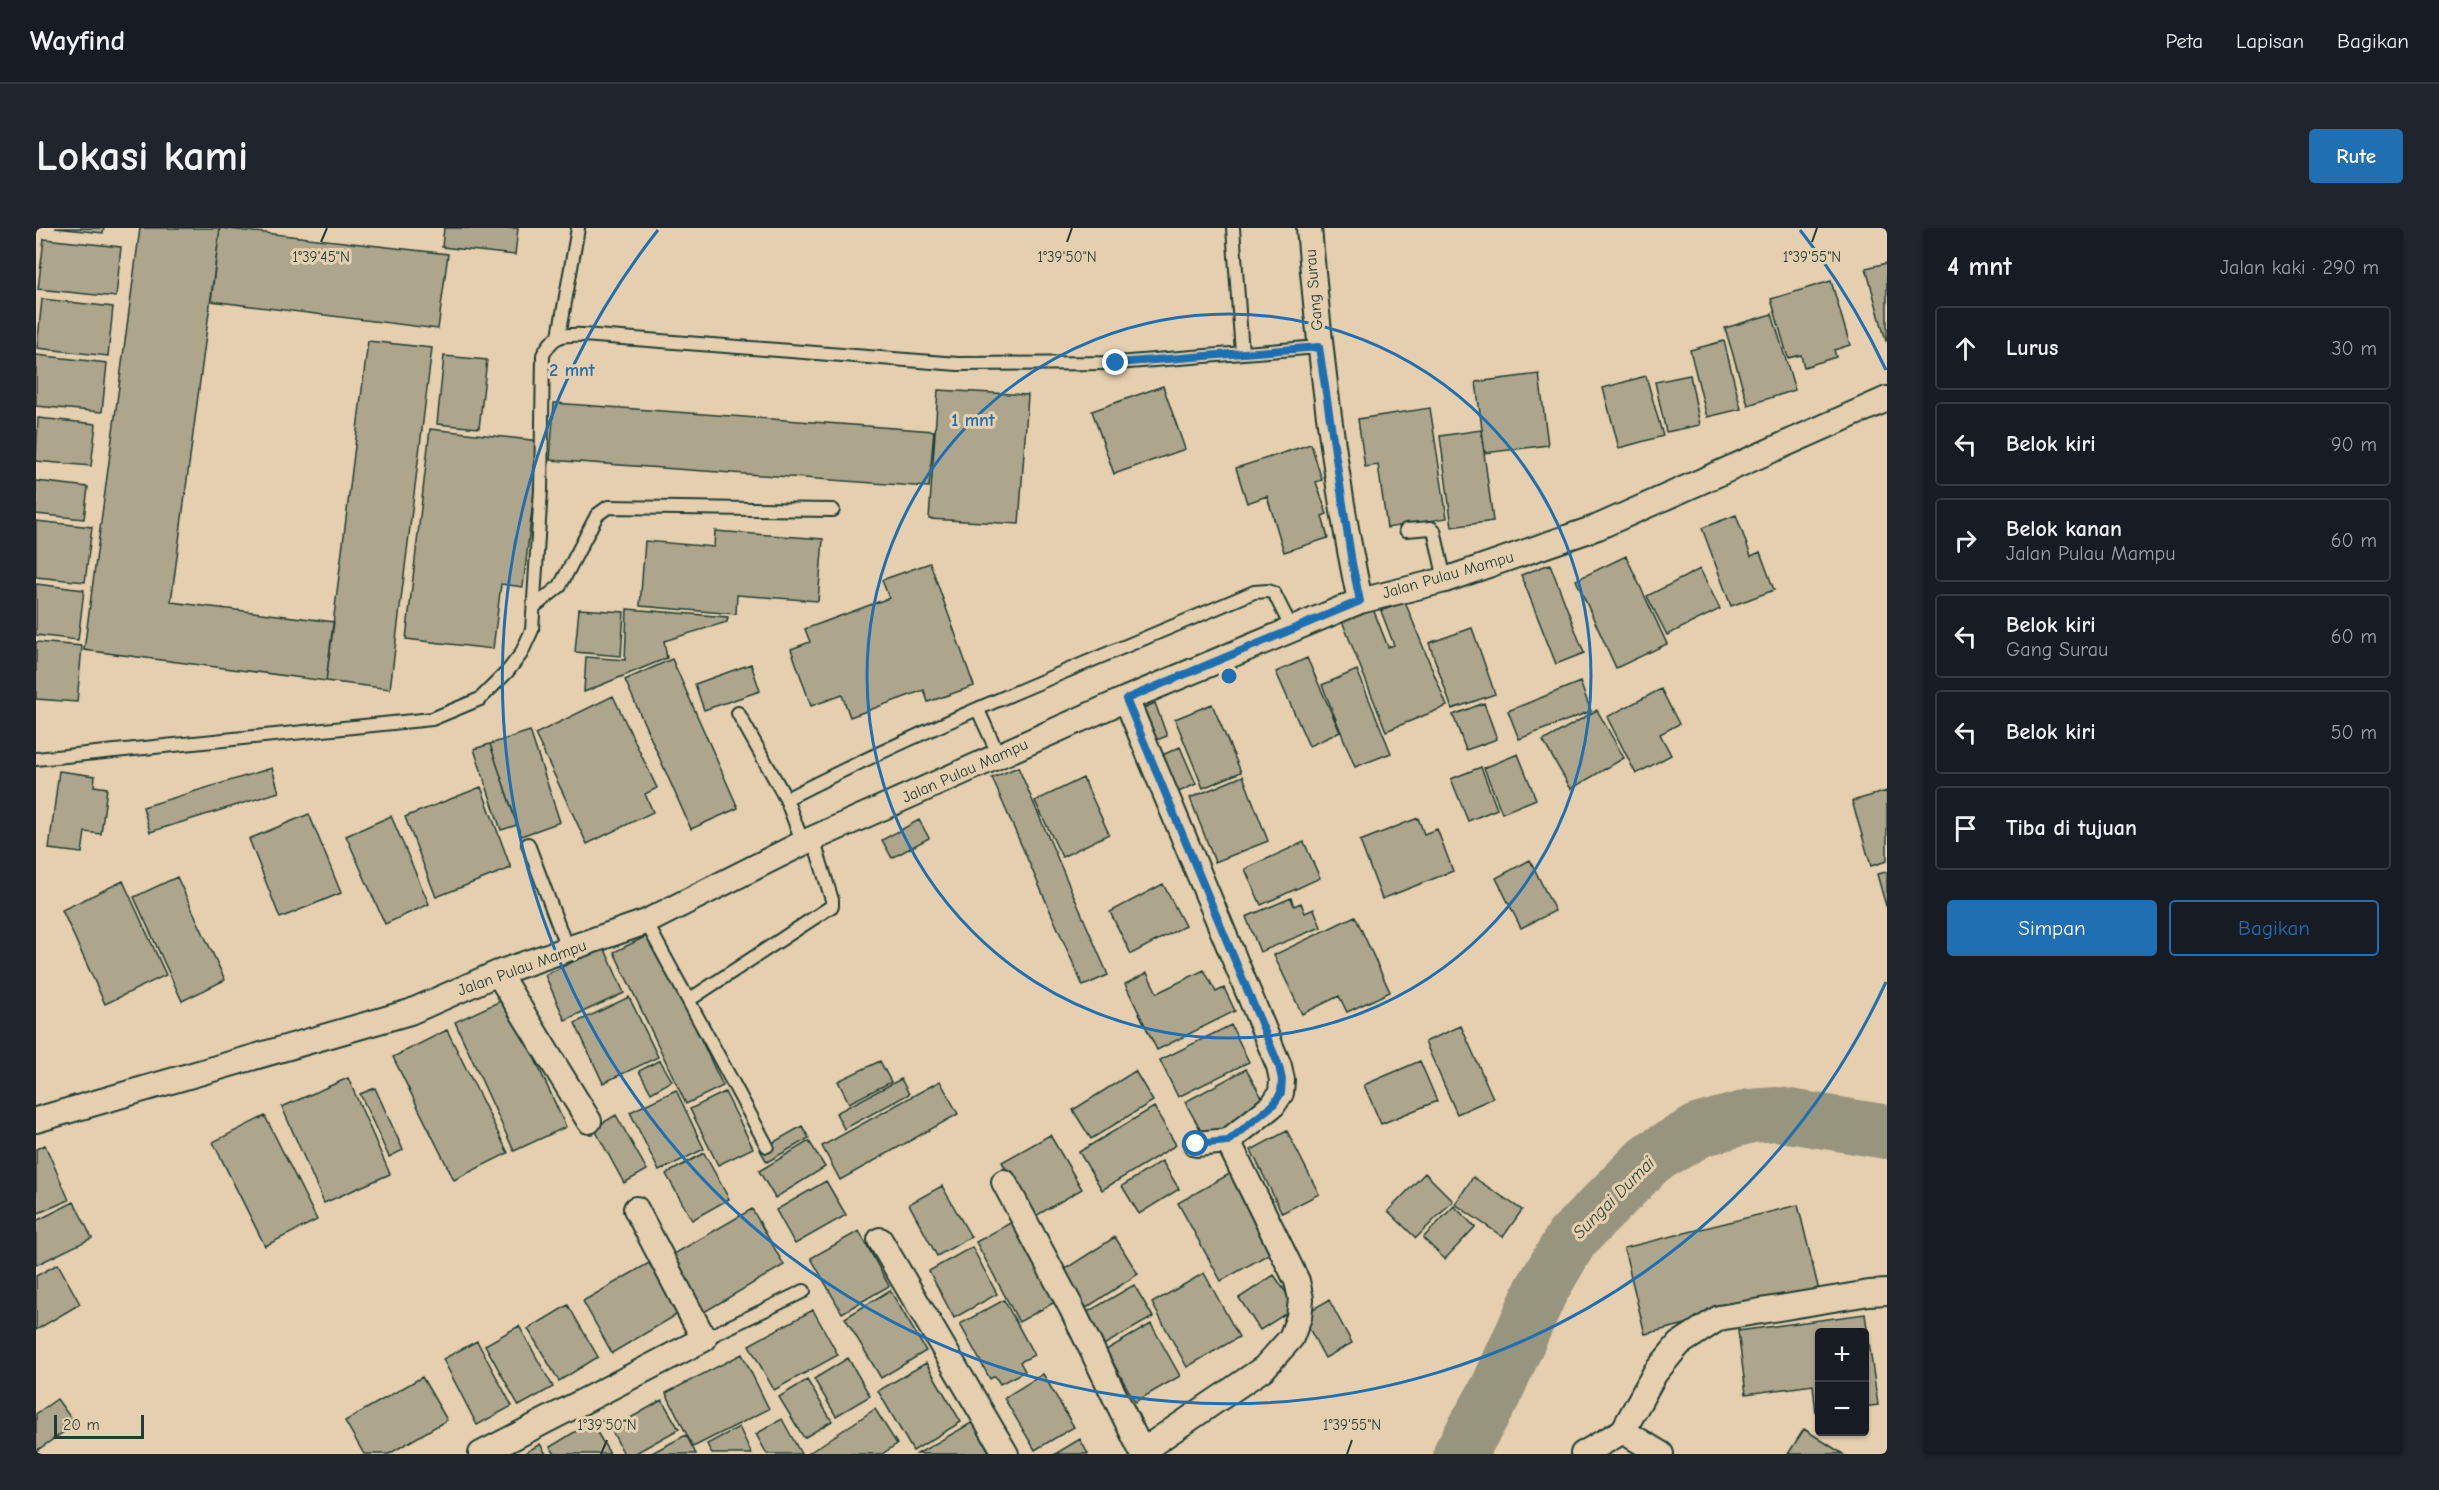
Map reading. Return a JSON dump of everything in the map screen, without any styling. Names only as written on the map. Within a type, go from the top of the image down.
[{"type":"street","name":"Gang Surau","points":[[1309,228],[1319,347],[1352,563],[1360,601]]},
{"type":"street","name":"Jalan Pulau Mampu","points":[[36,1120],[410,1012],[498,973],[568,951],[646,922],[808,840],[1126,699],[1292,629],[1360,601],[1445,580],[1598,527],[1887,399]]},
{"type":"street","points":[[1126,699],[1279,1066],[1282,1080],[1281,1093],[1273,1105],[1228,1141],[1196,1144]]},
{"type":"street","points":[[498,973],[589,1121]]},
{"type":"street","points":[[1004,1182],[1071,1307],[1142,1452],[1264,1368],[1291,1338],[1299,1317],[1301,1299],[1297,1281],[1228,1141]]},
{"type":"street","points":[[481,1454],[704,1339],[636,1209]]},
{"type":"street","points":[[880,1240],[1005,1454]]},
{"type":"street","points":[[1583,1454],[1623,1431],[1655,1373],[1679,1344],[1719,1318],[1887,1292]]},
{"type":"street","points":[[1623,1431],[1661,1454]]},
{"type":"lane","points":[[559,336],[578,228]]},
{"type":"lane","points":[[1233,228],[1242,353]]},
{"type":"lane","points":[[36,759],[432,718],[480,699],[521,654],[532,630],[541,490],[543,355],[550,342],[559,336],[584,335],[958,364],[1116,363],[1319,347]]},
{"type":"lane","points":[[535,606],[560,586],[597,515],[608,507],[833,510]]},
{"type":"lane","points":[[1406,530],[1431,528],[1434,530],[1445,580]]},
{"type":"lane","points":[[786,799],[837,772],[1254,592],[1274,593],[1292,629]]},
{"type":"lane","points":[[978,710],[999,756]]},
{"type":"lane","points":[[689,1000],[832,906],[832,900],[808,840],[738,713]]},
{"type":"lane","points":[[528,844],[568,951]]},
{"type":"lane","points":[[646,922],[766,1146]]},
{"type":"lane","points":[[704,1339],[804,1291]]},
{"type":"building","points":[[55,228],[104,228],[103,233]]},
{"type":"building","points":[[140,228],[220,228],[171,602],[334,622],[326,681],[84,650]]},
{"type":"building","points":[[220,228],[448,254],[438,329],[211,301]]},
{"type":"building","points":[[444,228],[518,228],[515,255],[442,247]]},
{"type":"building","points":[[44,239],[121,247],[116,297],[38,289]]},
{"type":"building","points":[[1887,263],[1887,340],[1886,341],[1866,268]]},
{"type":"building","points":[[1831,281],[1850,345],[1834,350],[1836,357],[1804,367],[1801,355],[1788,358],[1771,299]]},
{"type":"building","points":[[42,299],[113,307],[108,356],[37,348]]},
{"type":"building","points":[[1772,314],[1795,390],[1748,405],[1725,328]]},
{"type":"building","points":[[368,341],[432,348],[390,689],[326,681]]},
{"type":"building","points":[[1724,341],[1741,409],[1707,417],[1690,350]]},
{"type":"building","points":[[36,355],[107,363],[102,412],[36,406]]},
{"type":"building","points":[[444,356],[487,360],[479,428],[437,424]]},
{"type":"building","points":[[1539,374],[1548,445],[1485,453],[1476,382]]},
{"type":"building","points":[[1690,375],[1700,425],[1666,432],[1655,382]]},
{"type":"building","points":[[1646,376],[1663,436],[1619,448],[1603,388]]},
{"type":"building","points":[[1163,386],[1185,449],[1114,474],[1092,411]]},
{"type":"building","points":[[938,390],[1028,395],[1019,524],[929,519]]},
{"type":"building","points":[[554,403],[934,431],[929,487],[550,460]]},
{"type":"building","points":[[1430,408],[1447,518],[1387,528],[1378,465],[1365,467],[1358,419]]},
{"type":"building","points":[[38,418],[96,424],[91,466],[36,461]]},
{"type":"building","points":[[430,429],[540,441],[523,587],[501,584],[493,649],[406,639]]},
{"type":"building","points":[[1481,430],[1493,521],[1452,527],[1440,436]]},
{"type":"building","points":[[1311,444],[1322,480],[1316,482],[1327,514],[1322,516],[1328,538],[1284,552],[1267,496],[1247,503],[1236,468]]},
{"type":"building","points":[[36,481],[88,487],[84,519],[36,514]]},
{"type":"building","points":[[1736,515],[1751,556],[1760,552],[1774,590],[1731,606],[1702,528]]},
{"type":"building","points":[[36,521],[92,527],[85,582],[36,577]]},
{"type":"building","points":[[715,531],[823,539],[818,601],[737,595],[736,614],[640,606],[645,541],[714,547]]},
{"type":"building","points":[[1626,556],[1667,644],[1616,668],[1576,580]]},
{"type":"building","points":[[930,563],[974,686],[928,702],[924,690],[850,717],[842,695],[811,706],[791,649],[810,642],[805,629],[889,598],[882,580]]},
{"type":"building","points":[[1550,564],[1584,653],[1556,664],[1521,575]]},
{"type":"building","points":[[1700,569],[1720,609],[1667,635],[1647,596]]},
{"type":"building","points":[[36,584],[84,590],[78,640],[36,635]]},
{"type":"building","points":[[1405,602],[1447,706],[1386,731],[1342,621],[1373,609],[1388,647],[1394,645],[1381,611]]},
{"type":"building","points":[[579,609],[624,612],[621,656],[575,652]]},
{"type":"building","points":[[627,609],[728,617],[727,622],[664,641],[667,658],[584,692],[586,657],[625,660]]},
{"type":"building","points":[[1472,628],[1495,694],[1452,709],[1429,643]]},
{"type":"building","points":[[36,642],[82,646],[77,702],[36,699]]},
{"type":"building","points":[[1307,658],[1340,732],[1309,746],[1276,672]]},
{"type":"building","points":[[672,659],[738,808],[691,829],[625,680]]},
{"type":"building","points":[[751,664],[760,691],[704,710],[695,684]]},
{"type":"building","points":[[1357,670],[1391,753],[1355,767],[1322,685]]},
{"type":"building","points":[[1580,682],[1591,711],[1519,739],[1508,711]]},
{"type":"building","points":[[1661,689],[1679,724],[1660,734],[1671,755],[1636,774],[1607,717]]},
{"type":"building","points":[[613,696],[657,788],[645,794],[653,812],[587,844],[535,734]]},
{"type":"building","points":[[1155,703],[1167,736],[1146,744],[1134,712]]},
{"type":"building","points":[[1484,703],[1497,739],[1466,750],[1453,715]]},
{"type":"building","points":[[1212,704],[1241,772],[1203,788],[1175,719]]},
{"type":"building","points":[[1597,710],[1624,758],[1571,789],[1543,741]]},
{"type":"building","points":[[530,731],[560,822],[521,836],[490,744]]},
{"type":"building","points":[[490,744],[517,825],[501,830],[474,749]]},
{"type":"building","points":[[1180,747],[1196,784],[1172,795],[1156,758]]},
{"type":"building","points":[[1518,754],[1536,799],[1502,813],[1484,768]]},
{"type":"building","points":[[1018,767],[1108,975],[1083,986],[992,778]]},
{"type":"building","points":[[1481,767],[1497,809],[1468,821],[1451,779]]},
{"type":"building","points":[[272,768],[279,792],[150,832],[143,807]]},
{"type":"building","points":[[59,771],[95,776],[94,786],[107,788],[101,834],[85,832],[82,853],[49,849]]},
{"type":"building","points":[[1243,776],[1268,841],[1215,862],[1190,798]]},
{"type":"building","points":[[1083,778],[1109,834],[1062,857],[1035,801]]},
{"type":"building","points":[[481,787],[511,868],[436,897],[405,817]]},
{"type":"building","points":[[1887,791],[1887,861],[1871,866],[1852,801]]},
{"type":"building","points":[[309,814],[341,893],[280,918],[249,839]]},
{"type":"building","points":[[391,816],[429,904],[385,924],[346,836]]},
{"type":"building","points":[[1418,818],[1424,834],[1437,829],[1453,871],[1382,899],[1360,841]]},
{"type":"building","points":[[919,820],[929,838],[892,858],[882,840]]},
{"type":"building","points":[[1304,842],[1320,878],[1261,905],[1245,869]]},
{"type":"building","points":[[1530,860],[1555,911],[1521,928],[1496,878]]},
{"type":"building","points":[[1887,872],[1887,906],[1886,906],[1877,874]]},
{"type":"building","points":[[177,877],[225,980],[182,1001],[134,897]]},
{"type":"building","points":[[123,881],[166,975],[105,1004],[62,910]]},
{"type":"building","points":[[1163,884],[1185,926],[1131,954],[1110,912]]},
{"type":"building","points":[[1291,898],[1294,906],[1301,903],[1305,913],[1314,909],[1321,927],[1260,952],[1246,917]]},
{"type":"building","points":[[1355,916],[1390,992],[1347,1012],[1339,996],[1302,1014],[1274,955]]},
{"type":"building","points":[[651,934],[723,1086],[686,1104],[614,952]]},
{"type":"building","points":[[604,947],[624,993],[565,1020],[545,975]]},
{"type":"building","points":[[1204,970],[1216,992],[1224,988],[1235,1011],[1157,1050],[1125,984],[1147,973],[1157,993]]},
{"type":"building","points":[[629,997],[658,1057],[603,1083],[575,1023]]},
{"type":"building","points":[[507,998],[566,1127],[514,1151],[455,1022]]},
{"type":"building","points":[[1231,1025],[1249,1062],[1178,1097],[1160,1060]]},
{"type":"building","points":[[1461,1026],[1493,1098],[1457,1114],[1425,1042]]},
{"type":"building","points":[[447,1030],[508,1153],[454,1180],[393,1057]]},
{"type":"building","points":[[660,1060],[672,1081],[651,1093],[639,1071]]},
{"type":"building","points":[[880,1061],[891,1082],[849,1103],[838,1081]]},
{"type":"building","points":[[1420,1061],[1437,1101],[1381,1124],[1364,1085]]},
{"type":"building","points":[[1246,1069],[1266,1105],[1205,1138],[1185,1102]]},
{"type":"building","points":[[1135,1071],[1153,1101],[1091,1139],[1073,1110]]},
{"type":"building","points":[[348,1078],[390,1174],[324,1203],[282,1107]]},
{"type":"building","points":[[901,1079],[909,1094],[844,1129],[836,1113]]},
{"type":"building","points":[[940,1081],[958,1114],[840,1180],[822,1146]]},
{"type":"building","points":[[375,1088],[403,1150],[389,1157],[360,1094]]},
{"type":"building","points":[[676,1090],[704,1149],[659,1171],[630,1112]]},
{"type":"building","points":[[725,1092],[753,1148],[718,1165],[690,1109]]},
{"type":"building","points":[[1154,1107],[1176,1145],[1102,1190],[1079,1152]]},
{"type":"building","points":[[616,1115],[647,1170],[624,1183],[594,1128]]},
{"type":"building","points":[[265,1116],[317,1220],[265,1246],[213,1142]]},
{"type":"building","points":[[802,1126],[809,1138],[767,1162],[760,1150]]},
{"type":"building","points":[[1287,1131],[1319,1194],[1282,1213],[1251,1150]]},
{"type":"building","points":[[1050,1135],[1082,1189],[1034,1217],[1002,1162]]},
{"type":"building","points":[[809,1141],[825,1167],[775,1198],[759,1171]]},
{"type":"building","points":[[45,1145],[69,1200],[36,1214],[36,1149]]},
{"type":"building","points":[[704,1153],[729,1199],[692,1220],[666,1174]]},
{"type":"building","points":[[1162,1161],[1179,1189],[1139,1214],[1122,1186]]},
{"type":"building","points":[[1231,1173],[1274,1251],[1221,1281],[1178,1203]]},
{"type":"building","points":[[1425,1173],[1453,1201],[1416,1238],[1388,1211]]},
{"type":"building","points":[[1473,1177],[1522,1210],[1503,1237],[1455,1204]]},
{"type":"building","points":[[826,1181],[846,1215],[795,1244],[776,1210]]},
{"type":"building","points":[[942,1186],[971,1237],[937,1256],[909,1204]]},
{"type":"building","points":[[74,1202],[92,1238],[36,1265],[36,1221]]},
{"type":"building","points":[[1798,1205],[1819,1291],[1645,1334],[1624,1248]]},
{"type":"building","points":[[1454,1206],[1475,1227],[1445,1259],[1423,1238]]},
{"type":"building","points":[[752,1209],[784,1265],[699,1315],[667,1258]]},
{"type":"building","points":[[1021,1217],[1064,1297],[1019,1322],[976,1242]]},
{"type":"building","points":[[859,1231],[889,1286],[842,1313],[811,1258]]},
{"type":"building","points":[[1115,1237],[1138,1274],[1086,1308],[1062,1271]]},
{"type":"building","points":[[972,1247],[997,1294],[954,1318],[929,1271]]},
{"type":"building","points":[[649,1263],[678,1314],[612,1353],[583,1301]]},
{"type":"building","points":[[58,1264],[80,1304],[36,1330],[36,1276]]},
{"type":"building","points":[[1204,1273],[1239,1337],[1187,1367],[1152,1303]]},
{"type":"building","points":[[1274,1275],[1296,1307],[1260,1330],[1239,1298]]},
{"type":"building","points":[[1134,1285],[1153,1317],[1102,1346],[1084,1314]]},
{"type":"building","points":[[890,1290],[926,1351],[881,1378],[845,1318]]},
{"type":"building","points":[[1004,1300],[1034,1355],[1020,1362],[1025,1371],[1000,1384],[995,1376],[990,1379],[960,1324]]},
{"type":"building","points":[[1329,1300],[1352,1343],[1325,1358],[1302,1315]]},
{"type":"building","points":[[568,1305],[598,1357],[559,1381],[528,1329]]},
{"type":"building","points":[[813,1310],[838,1355],[774,1390],[749,1345]]},
{"type":"building","points":[[1865,1314],[1867,1328],[1815,1328],[1815,1404],[1813,1385],[1746,1394],[1738,1331]]},
{"type":"building","points":[[1151,1324],[1180,1376],[1135,1402],[1106,1350]]},
{"type":"building","points":[[519,1326],[553,1387],[519,1406],[485,1345]]},
{"type":"building","points":[[477,1341],[512,1406],[477,1425],[443,1359]]},
{"type":"building","points":[[1869,1342],[1878,1405],[1869,1406]]},
{"type":"building","points":[[742,1354],[769,1409],[693,1447],[666,1393]]},
{"type":"building","points":[[848,1358],[870,1396],[836,1416],[814,1379]]},
{"type":"building","points":[[926,1363],[961,1422],[913,1451],[878,1391]]},
{"type":"building","points":[[1043,1374],[1074,1427],[1035,1450],[1004,1398]]},
{"type":"building","points":[[422,1377],[447,1420],[389,1454],[364,1454],[345,1421]]},
{"type":"building","points":[[807,1380],[832,1421],[804,1438],[779,1397]]},
{"type":"building","points":[[57,1399],[75,1424],[36,1451],[36,1414]]},
{"type":"building","points":[[662,1400],[679,1429],[634,1454],[624,1454],[611,1429]]},
{"type":"building","points":[[875,1409],[897,1444],[882,1454],[809,1453]]},
{"type":"building","points":[[782,1419],[801,1454],[767,1454],[756,1434]]},
{"type":"building","points":[[591,1422],[610,1454],[555,1454],[550,1447]]},
{"type":"building","points":[[973,1422],[990,1454],[917,1454]]},
{"type":"building","points":[[739,1427],[752,1454],[712,1454],[707,1444]]},
{"type":"building","points":[[1804,1429],[1843,1454],[1788,1454]]},
{"type":"building","points":[[686,1435],[696,1454],[650,1454]]},
{"type":"building","points":[[1080,1439],[1088,1454],[1055,1454]]},
{"type":"building","points":[[540,1444],[546,1454],[523,1454]]},
{"type":"waterway","name":"Sungai Dumai","points":[[1460,1454],[1496,1391],[1541,1291],[1572,1238],[1651,1158],[1700,1130],[1751,1116],[1777,1114],[1887,1132]]},
{"type":"route","points":[[1116,363],[1319,347],[1352,563],[1360,601],[1126,699],[1279,1066],[1282,1080],[1281,1093],[1273,1105],[1228,1141],[1196,1144]]}]
